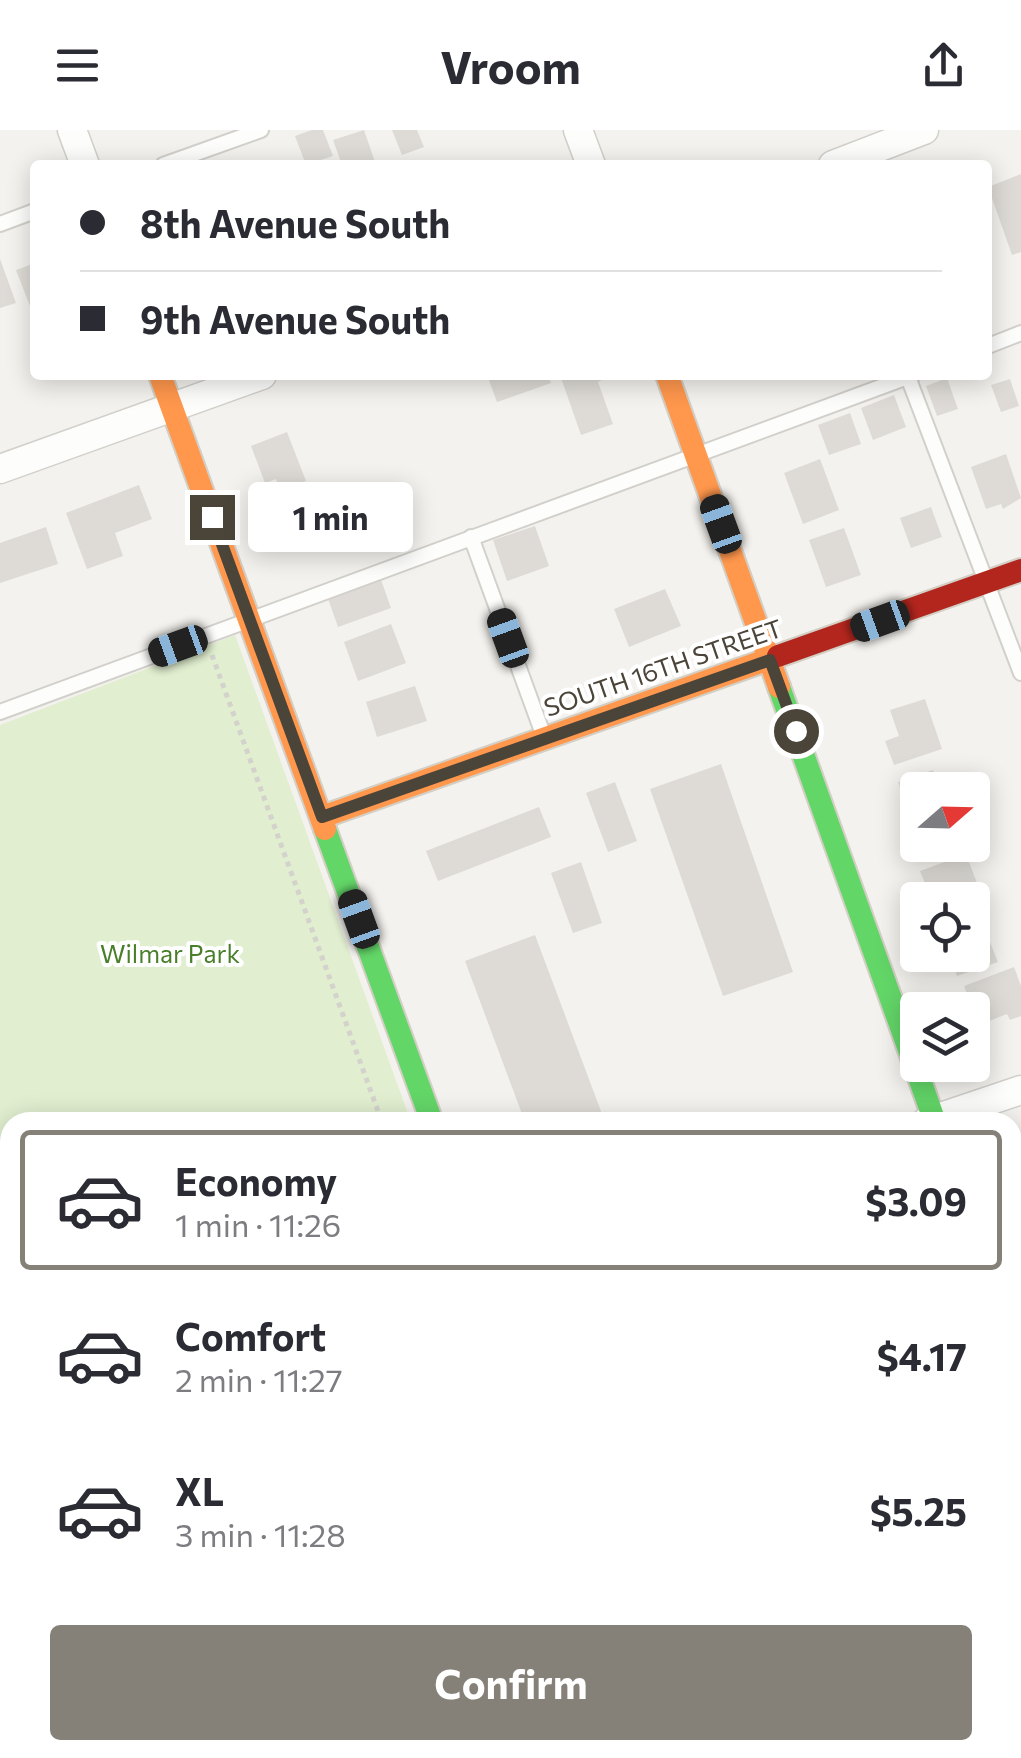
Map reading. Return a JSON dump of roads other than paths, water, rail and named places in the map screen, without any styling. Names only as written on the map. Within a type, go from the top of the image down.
[{"type":"street","points":[[72,130],[83,160]]},
{"type":"street","points":[[578,130],[589,160]]},
{"type":"street","points":[[846,160],[924,130]]},
{"type":"street","points":[[162,380],[428,1112]]},
{"type":"street","points":[[0,469],[248,380]]},
{"type":"street","points":[[669,380],[929,1112]]},
{"type":"street","name":"SOUTH 16TH STREET","points":[[322,817],[1021,570]]},
{"type":"street","points":[[958,1112],[1021,1090]]},
{"type":"lane","points":[[177,160],[261,130]]},
{"type":"lane","points":[[0,224],[30,213]]},
{"type":"lane","points":[[992,344],[1021,333]]},
{"type":"lane","points":[[0,712],[900,380]]},
{"type":"lane","points":[[912,380],[1021,673]]},
{"type":"lane","points":[[471,537],[545,739]]},
{"type":"park label","name":"Wilmar Park","points":[[170,954]]}]
